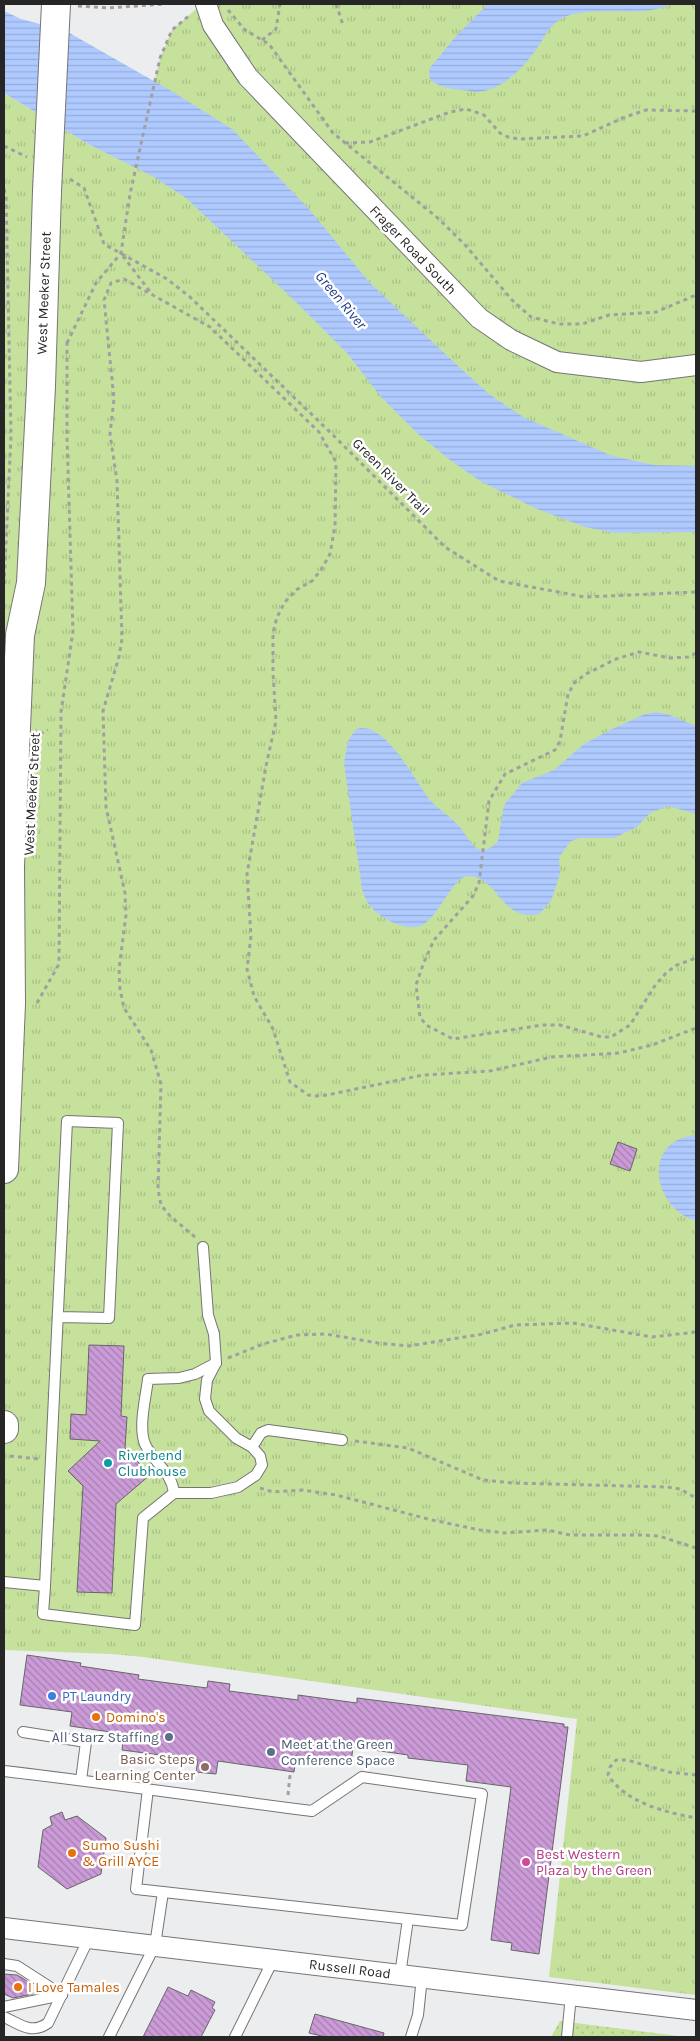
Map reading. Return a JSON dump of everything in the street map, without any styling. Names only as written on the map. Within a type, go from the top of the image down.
[{"type":"main road","name":"West Meeker Street","points":[[24,1004],[10,866],[20,635],[31,583],[48,191],[65,5]]},
{"type":"main road","name":"West Meeker Street","points":[[4,1169],[24,1004],[38,636],[31,583]]},
{"type":"street","name":"Frager Road South","points":[[209,7],[213,25],[248,77],[479,318],[511,340],[557,362],[641,372],[696,366]]},
{"type":"street","name":"Russell Road","points":[[4,1928],[696,2010]]},
{"type":"lane","points":[[58,1317],[108,1318],[118,1123],[67,1121],[43,1614],[135,1625],[143,1518],[174,1493],[211,1493],[238,1487],[256,1475],[262,1465],[260,1456],[252,1447],[236,1438],[209,1411],[205,1399],[207,1380],[216,1362],[214,1334],[208,1315],[202,1247]]},
{"type":"lane","points":[[174,1493],[173,1482],[145,1444],[142,1431],[148,1379],[179,1378],[195,1374],[216,1362]]},
{"type":"lane","points":[[252,1447],[261,1433],[268,1430],[342,1440]]},
{"type":"lane","points":[[4,1582],[45,1586]]},
{"type":"lane","points":[[23,1732],[86,1742],[82,1780]]},
{"type":"lane","points":[[4,1771],[82,1780],[312,1811],[362,1777],[482,1794],[462,1925],[136,1889],[148,1789]]},
{"type":"lane","points":[[110,2037],[155,1945],[163,1892]]},
{"type":"lane","points":[[400,1975],[408,1919]]},
{"type":"lane","points":[[4,2017],[31,2029],[40,2028],[48,2023],[89,1938]]},
{"type":"lane","points":[[235,2037],[273,1960]]},
{"type":"lane","points":[[4,1964],[17,1966],[62,1995]]},
{"type":"lane","points":[[411,2037],[418,2015],[422,1977]]},
{"type":"lane","points":[[4,2007],[62,1995]]},
{"type":"lane","points":[[567,2037],[571,1995]]},
{"type":"path","points":[[65,5],[108,8],[165,4]]},
{"type":"path","points":[[262,41],[276,29],[280,4]]},
{"type":"path","points":[[336,4],[343,25]]},
{"type":"path","points":[[62,354],[96,283],[121,253],[130,194],[160,58],[172,30],[209,7],[269,44],[333,133],[439,219],[466,246],[512,300],[531,317],[559,324],[582,324],[609,315],[656,312],[696,295]]},
{"type":"path","points":[[345,142],[370,142],[450,112],[466,109],[484,115],[500,133],[508,137],[519,138],[583,136],[625,116],[646,110],[696,111]]},
{"type":"path","points":[[4,189],[6,195],[11,436],[6,487],[4,587]]},
{"type":"path","points":[[121,253],[152,295]]},
{"type":"path","name":"Green River Trail","points":[[121,253],[167,279],[190,297],[333,435],[445,547],[499,581],[585,597],[696,592]]},
{"type":"path","points":[[202,1247],[194,1234],[170,1216],[161,1205],[158,1189],[161,1084],[151,1050],[124,1008],[120,989],[119,969],[126,915],[125,894],[106,807],[103,711],[122,640],[117,481],[110,434],[114,399],[104,300],[111,282],[124,279],[210,327],[320,432],[336,462],[335,526],[330,554],[312,582],[296,590],[284,602],[277,617],[273,633],[276,721],[265,772],[248,874],[250,936],[247,976],[254,996],[273,1029],[290,1082],[308,1094],[327,1095],[423,1075],[490,1071],[552,1057],[620,1053],[652,1046],[696,1028]]},
{"type":"path","points":[[24,1004],[59,964],[61,712],[74,631],[67,437],[68,341]]},
{"type":"path","points":[[696,652],[688,657],[670,658],[639,652],[616,659],[586,674],[575,682],[568,694],[560,741],[555,750],[505,774],[489,801],[480,883],[473,896],[434,940],[416,985],[420,1017],[426,1025],[453,1039],[542,1026],[560,1026],[602,1037],[611,1037],[630,1025],[654,987],[666,973],[677,965],[696,958]]},
{"type":"path","points":[[40,734],[48,730]]},
{"type":"path","points":[[216,1362],[263,1344],[298,1335],[326,1334],[378,1344],[409,1346],[483,1334],[515,1325],[573,1324],[652,1336],[696,1332]]},
{"type":"path","points":[[342,1440],[408,1448],[483,1480],[513,1483],[667,1487],[680,1489],[696,1498]]},
{"type":"path","points":[[10,1456],[50,1459]]},
{"type":"path","points":[[245,1483],[273,1492],[302,1490],[336,1495],[432,1520],[480,1530],[504,1533],[547,1530],[570,1535],[659,1536],[696,1548]]},
{"type":"path","points":[[696,1775],[669,1772],[627,1760],[616,1760],[610,1768],[608,1775],[614,1784],[639,1800],[660,1810],[696,1818]]},
{"type":"path","points":[[290,1775],[290,1780]]},
{"type":"green space","points":[[202,4],[696,4],[696,1995],[549,1977],[577,1719],[143,1657],[4,1650],[4,93],[88,144],[135,167],[160,58],[172,30]]},
{"type":"green space","points":[[560,2021],[686,2037],[551,2037]]},
{"type":"water","points":[[488,4],[672,4],[647,11],[580,13],[562,18],[552,26],[529,59],[514,75],[487,90],[477,92],[453,89],[430,80],[429,69],[456,36]]},
{"type":"water","name":"Green River","points":[[4,11],[21,19],[66,31],[173,92],[232,129],[308,208],[370,283],[489,394],[523,417],[612,456],[655,465],[696,466],[696,532],[615,533],[585,527],[537,509],[480,481],[450,460],[418,434],[381,397],[347,353],[186,198],[154,177],[88,144],[4,93]]},
{"type":"water","points":[[656,712],[667,714],[696,726],[696,814],[668,806],[650,813],[637,827],[614,838],[580,838],[571,841],[559,857],[560,874],[551,901],[539,914],[526,915],[516,912],[487,883],[479,878],[468,876],[462,878],[451,889],[428,921],[416,927],[402,926],[394,923],[374,911],[365,898],[362,889],[344,763],[348,741],[356,729],[367,728],[378,733],[399,754],[430,800],[456,822],[471,843],[480,850],[485,850],[498,841],[504,805],[522,783],[554,770],[584,744],[612,729],[645,714]]},
{"type":"water","points":[[696,1135],[696,1221],[681,1214],[670,1203],[662,1189],[659,1175],[660,1161],[667,1149],[678,1140]]},
{"type":"building","points":[[618,1142],[637,1149],[630,1171],[610,1164]]},
{"type":"building","name":"Riverbend Clubhouse","points":[[89,1345],[124,1346],[121,1416],[127,1417],[125,1448],[150,1475],[116,1504],[112,1593],[77,1592],[83,1486],[68,1471],[100,1441],[70,1439],[71,1414],[86,1415]]},
{"type":"building","points":[[27,1655],[81,1663],[80,1666],[139,1675],[138,1679],[207,1688],[208,1681],[230,1684],[229,1691],[298,1700],[298,1695],[357,1703],[357,1698],[564,1724],[564,1727],[568,1727],[539,1954],[511,1950],[512,1943],[491,1940],[511,1787],[466,1781],[468,1765],[408,1758],[408,1755],[353,1747],[351,1763],[296,1755],[294,1772],[218,1761],[216,1774],[196,1772],[198,1760],[122,1750],[124,1734],[70,1726],[72,1712],[20,1705]]},
{"type":"building","name":"Sumo Sushi & Grill AYCE","points":[[62,1812],[65,1820],[77,1816],[106,1838],[101,1874],[67,1889],[38,1867],[43,1830],[52,1825],[50,1817]]},
{"type":"building","name":"I Love Tamales","points":[[4,1974],[17,1975],[24,1979],[31,1984],[33,1994],[13,1998],[4,1994]]},
{"type":"building","points":[[168,1987],[188,1996],[191,1990],[215,2002],[212,2008],[215,2010],[201,2037],[143,2037]]},
{"type":"building","points":[[315,2014],[384,2033],[383,2037],[326,2037],[309,2033]]},
{"type":"place","name":"Riverbend Clubhouse","points":[[108,1463]]},
{"type":"place","name":"PT Laundry","points":[[52,1696]]},
{"type":"place","name":"Domino's","points":[[96,1717]]},
{"type":"place","name":"All Starz Staffing","points":[[169,1737]]},
{"type":"place","name":"Meet at the Green Conference Space","points":[[271,1752]]},
{"type":"place","name":"Basic Steps Learning Center","points":[[205,1767]]},
{"type":"place","name":"Sumo Sushi & Grill AYCE","points":[[72,1853]]},
{"type":"place","name":"Best Western Plaza by the Green","points":[[526,1862]]},
{"type":"place","name":"I Love Tamales","points":[[18,1987]]}]
